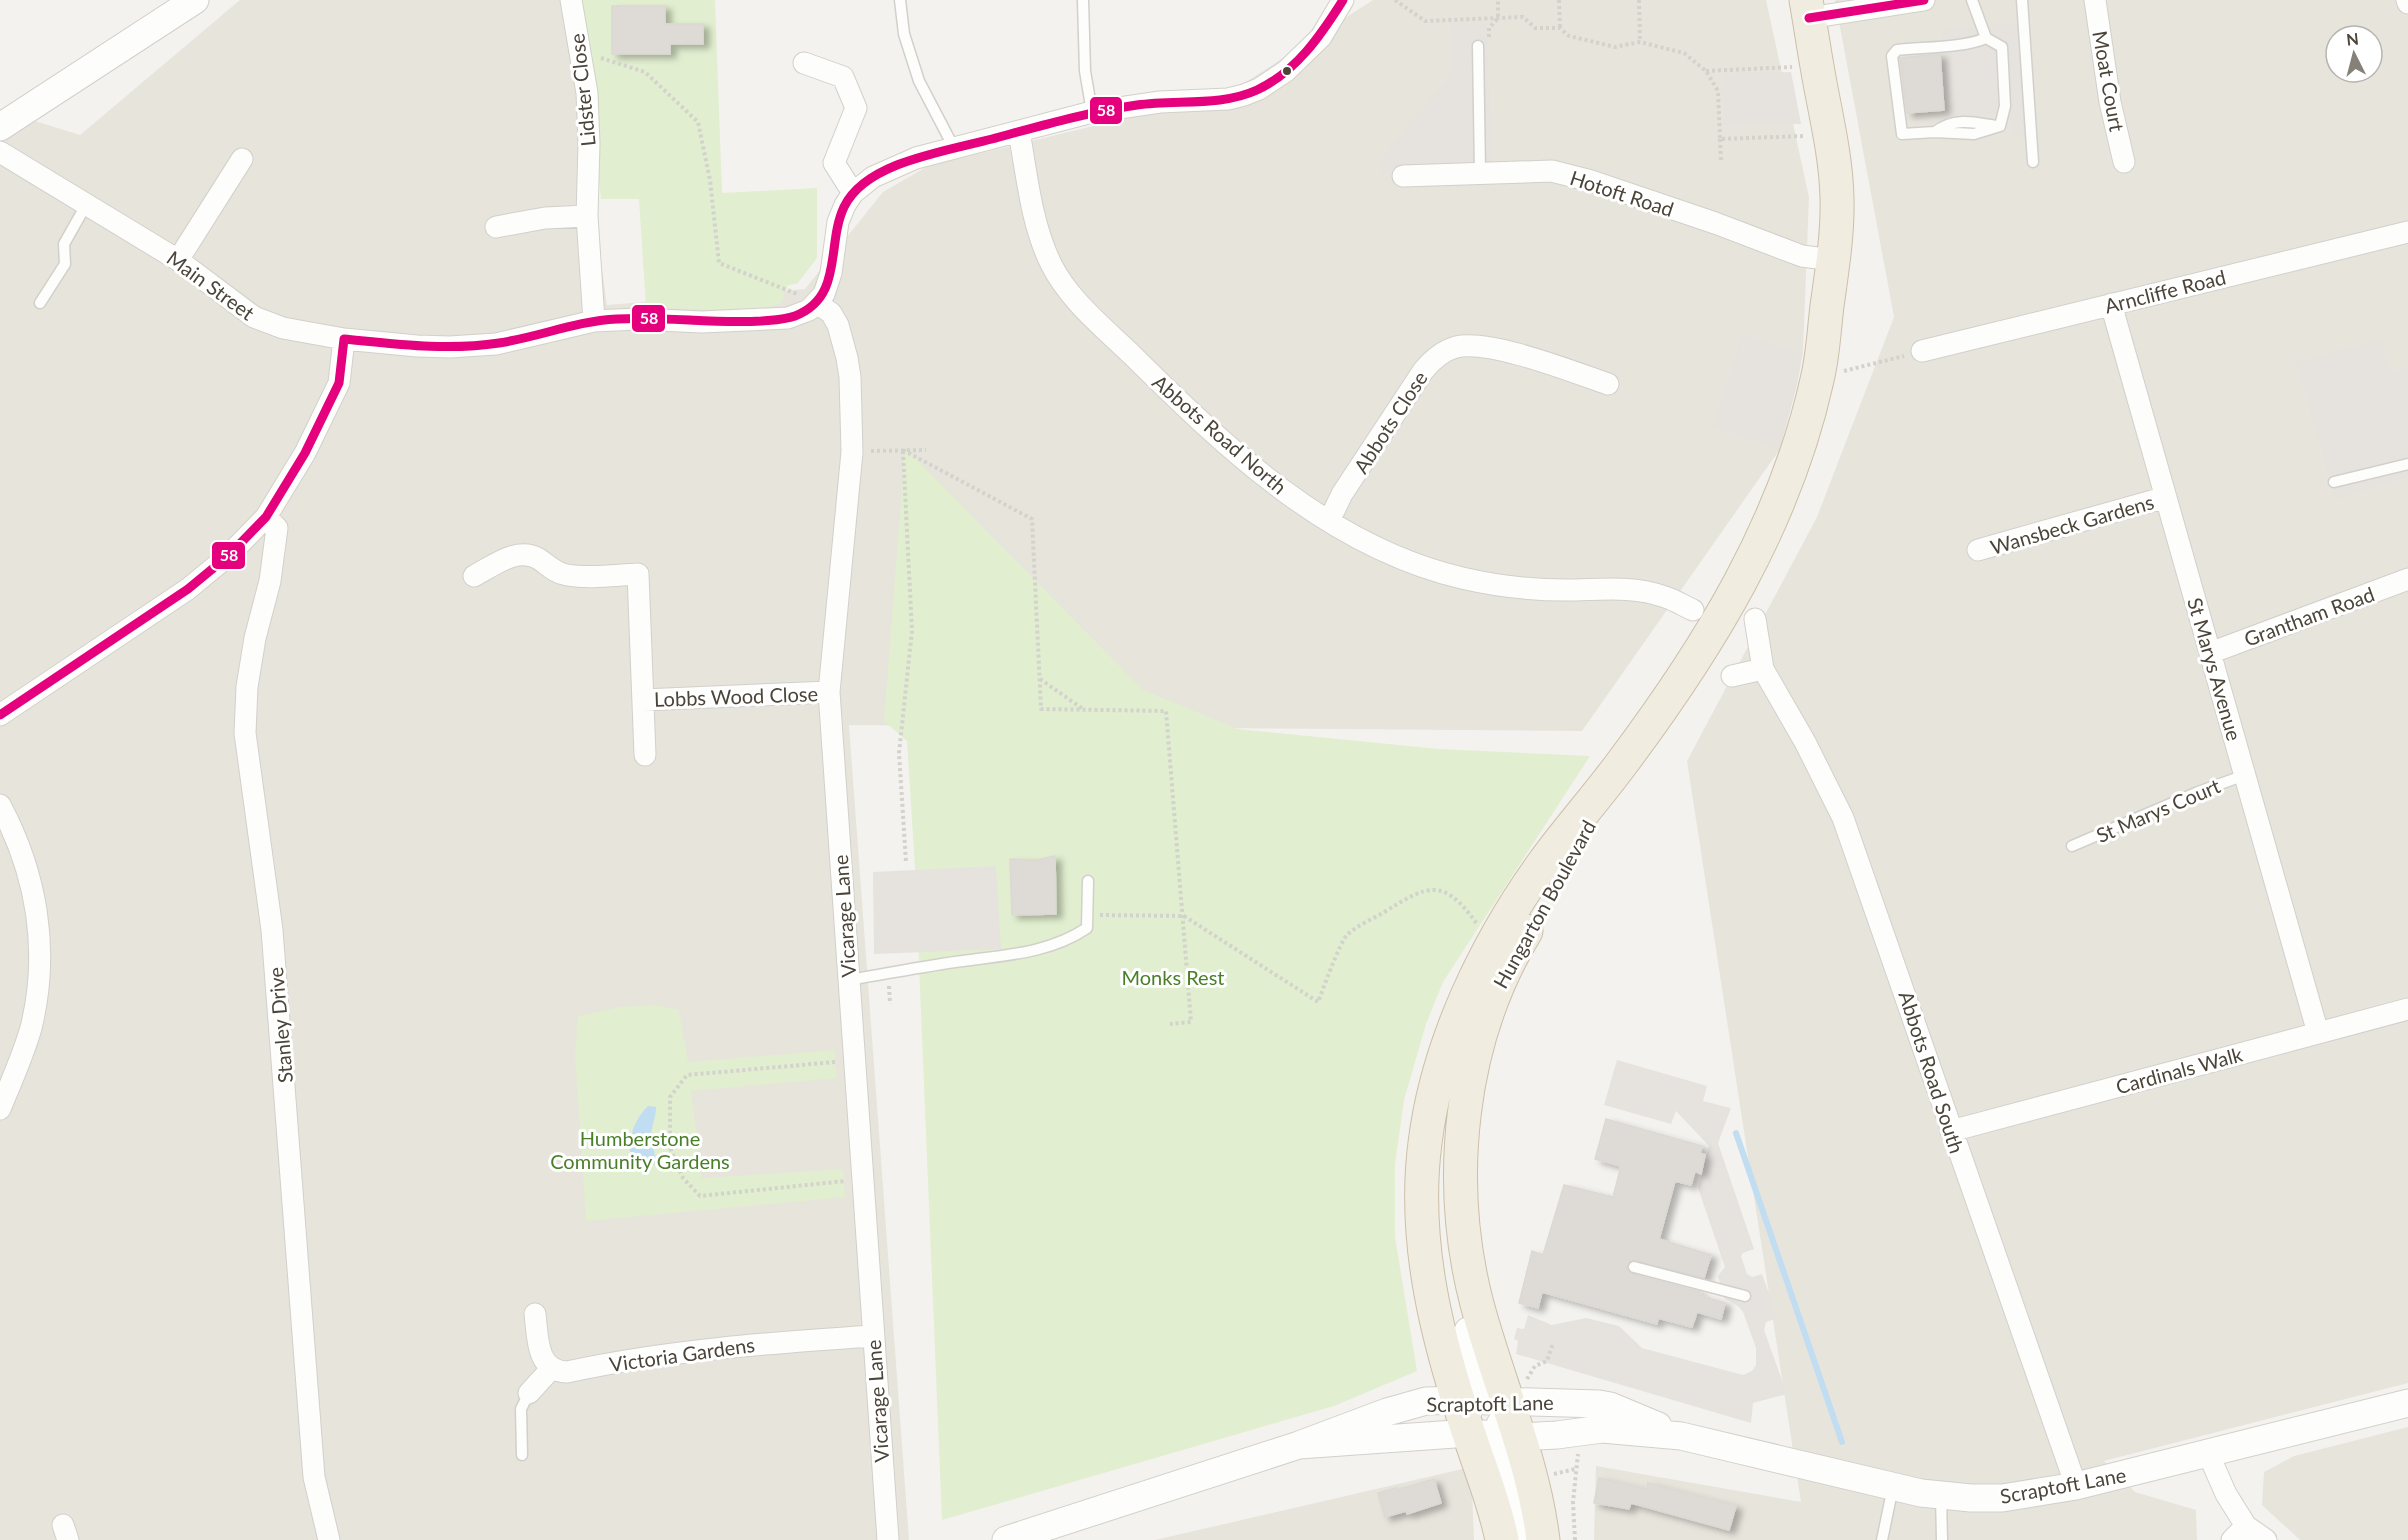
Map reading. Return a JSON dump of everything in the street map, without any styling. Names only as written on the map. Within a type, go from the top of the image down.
[{"type":"highway","name":"Hungarton Boulevard","points":[[1484,1417],[1428,1288],[1422,1240],[1425,1142],[1441,1066],[1466,996],[1495,941],[1543,863],[1623,762],[1718,625],[1761,544],[1786,482],[1818,378],[1833,260],[1837,197],[1830,135],[1808,9]]},
{"type":"highway","name":"Hungarton Boulevard","points":[[1484,1417],[1484,1327],[1471,1276],[1464,1225],[1462,1142],[1469,1082],[1490,1002],[1520,940],[1573,854],[1623,762]]},
{"type":"highway","points":[[1484,1417],[1496,1512],[1502,1540]]},
{"type":"highway","points":[[1484,1417],[1543,1540]]},
{"type":"street","points":[[0,127],[195,0]]},
{"type":"street","name":"Lidster Close","points":[[571,0],[587,93],[589,144],[587,216],[594,321]]},
{"type":"street","points":[[817,303],[829,284],[838,222],[845,206],[868,180],[916,158],[1092,112],[1161,102],[1228,99],[1259,89],[1286,71],[1321,37],[1343,0]]},
{"type":"street","points":[[1808,9],[1924,0]]},
{"type":"street","name":"Moat Court","points":[[2095,0],[2110,102],[2124,162]]},
{"type":"street","points":[[804,63],[843,77],[856,108],[834,163],[854,194]]},
{"type":"street","name":"Abbots Road North","points":[[1019,132],[1042,243],[1051,264],[1068,290],[1194,416],[1257,471],[1329,521],[1377,548],[1405,560],[1463,578],[1532,589],[1636,590],[1664,596],[1694,610]]},
{"type":"street","name":"Main Street","points":[[0,152],[178,260],[254,317],[283,328],[344,339],[417,346],[496,344],[594,321],[638,319],[702,322],[788,318],[799,315],[817,303]]},
{"type":"street","points":[[178,260],[242,159]]},
{"type":"street","name":"Hotoft Road","points":[[1403,176],[1552,171],[1591,181],[1802,256],[1833,260]]},
{"type":"street","points":[[496,227],[545,218],[587,216]]},
{"type":"street","name":"Arncliffe Road","points":[[1922,351],[2408,232]]},
{"type":"street","name":"Vicarage Lane","points":[[817,303],[831,313],[847,358],[852,452],[829,692],[888,1540]]},
{"type":"street","name":"St Marys Avenue","points":[[2111,304],[2318,1033]]},
{"type":"street","points":[[0,715],[188,589],[228,556],[266,517],[305,453],[339,383],[344,339]]},
{"type":"street","name":"Abbots Close","points":[[1329,521],[1342,494],[1423,371],[1436,356],[1445,351],[1474,346],[1537,360],[1608,384]]},
{"type":"street","name":"Wansbeck Gardens","points":[[1978,550],[2166,497]]},
{"type":"street","name":"Stanley Drive","points":[[266,517],[277,528],[270,581],[255,638],[248,687],[245,733],[272,930],[314,1477],[329,1540]]},
{"type":"street","name":"Lobbs Wood Close","points":[[474,576],[514,555],[523,554],[538,559],[554,571],[564,574],[579,576],[638,574],[645,755]]},
{"type":"street","name":"Grantham Road","points":[[2210,653],[2408,579]]},
{"type":"street","name":"Abbots Road South","points":[[1755,619],[1763,669],[1805,742],[1843,818],[2076,1485]]},
{"type":"street","points":[[1732,676],[1763,669]]},
{"type":"street","name":"Lobbs Wood Close","points":[[643,700],[829,692]]},
{"type":"street","points":[[0,806],[13,830],[29,874],[38,919],[40,946],[39,974],[31,1028],[0,1109]]},
{"type":"street","name":"Cardinals Walk","points":[[1951,1131],[2408,1009]]},
{"type":"street","points":[[529,1393],[551,1369],[540,1354],[535,1314]]},
{"type":"street","name":"Victoria Gardens","points":[[551,1369],[567,1372],[721,1346],[873,1336]]},
{"type":"street","name":"Scraptoft Lane","points":[[1006,1540],[1299,1446],[1387,1412],[1426,1401],[1557,1435],[1602,1429],[1681,1436],[1893,1487],[1941,1496],[2002,1498],[2076,1485],[2408,1403]]},
{"type":"street","name":"Scraptoft Lane","points":[[1299,1446],[1484,1417],[1544,1401],[1610,1406],[1681,1436]]},
{"type":"street","points":[[1484,1417],[1509,1485],[1518,1540]]},
{"type":"street","points":[[2208,1453],[2226,1494],[2239,1533],[2266,1540]]},
{"type":"lane","points":[[900,0],[904,34],[920,81],[954,148]]},
{"type":"lane","points":[[1083,0],[1085,70],[1092,112]]},
{"type":"lane","points":[[1972,0],[1986,38],[2002,47],[2005,106],[2000,126],[1965,121],[1945,124],[1935,132],[1902,134],[1892,56],[1897,50],[1956,44],[1970,45],[1986,38]]},
{"type":"lane","points":[[2022,0],[2033,162]]},
{"type":"lane","points":[[1478,46],[1480,172]]},
{"type":"lane","points":[[40,303],[65,264],[64,244],[86,205]]},
{"type":"lane","points":[[2334,482],[2408,464]]},
{"type":"lane","name":"St Marys Court","points":[[2072,846],[2198,792],[2245,775]]},
{"type":"lane","points":[[848,980],[1005,956],[1048,947],[1070,939],[1087,928],[1088,880]]},
{"type":"lane","points":[[1634,1267],[1745,1296]]},
{"type":"lane","points":[[522,1455],[521,1409],[529,1393]]},
{"type":"lane","points":[[1882,1540],[1893,1487]]},
{"type":"lane","points":[[1941,1496],[1942,1540]]},
{"type":"path","points":[[1395,0],[1425,21],[1523,17],[1535,28],[1560,28],[1569,36],[1615,47],[1640,42],[1684,52],[1706,71],[1718,91],[1721,160]]},
{"type":"path","points":[[1478,46],[1490,45],[1489,28],[1498,18],[1498,0]]},
{"type":"path","points":[[1559,0],[1560,28]]},
{"type":"path","points":[[1639,0],[1640,42]]},
{"type":"path","points":[[581,60],[603,57],[645,72],[698,122],[710,180],[719,263],[817,303]]},
{"type":"path","points":[[1706,71],[1817,66]]},
{"type":"path","points":[[1720,139],[1830,135]]},
{"type":"path","points":[[1818,378],[1922,351]]},
{"type":"path","points":[[903,450],[1032,519],[1041,709],[1166,711],[1191,1022],[1170,1024]]},
{"type":"path","points":[[903,450],[912,631],[899,753],[906,862]]},
{"type":"path","points":[[852,452],[926,450]]},
{"type":"path","points":[[1040,678],[1084,710]]},
{"type":"path","points":[[1087,915],[1184,915],[1318,1002],[1347,935],[1414,893],[1429,889],[1443,891],[1457,900],[1483,931]]},
{"type":"path","points":[[854,1060],[687,1075],[670,1097],[670,1148],[683,1178],[700,1196],[862,1180]]},
{"type":"path","points":[[1484,1417],[1535,1366],[1547,1361],[1553,1343]]},
{"type":"path","points":[[1575,1540],[1573,1502],[1579,1451]]},
{"type":"shaded area","points":[[240,0],[564,0],[607,305],[805,289],[883,192],[928,166],[1229,93],[1373,0],[1766,0],[1809,197],[1803,352],[1742,335],[1780,449],[1582,731],[849,725],[909,1540],[0,1540],[0,110],[80,135]]},
{"type":"shaded area","points":[[1835,0],[2408,0],[2408,1383],[2104,1461],[2135,1492],[2196,1510],[2197,1540],[1594,1540],[1596,1466],[1801,1502],[1687,761],[1817,517],[1894,317]]},
{"type":"shaded area","points":[[1486,21],[1493,167],[1381,173],[1381,160],[1453,71],[1450,22]]},
{"type":"shaded area","points":[[2017,23],[2026,136],[2011,136],[2009,113],[1948,118],[1941,29]]},
{"type":"shaded area","points":[[1791,72],[1801,124],[1724,125],[1723,74]]},
{"type":"shaded area","points":[[1742,334],[1803,352],[1780,449],[1713,427]]},
{"type":"shaded area","points":[[2380,339],[2389,370],[2408,368],[2408,478],[2335,499],[2296,363]]},
{"type":"shaded area","points":[[996,866],[1001,949],[874,954],[873,872]]},
{"type":"shaded area","points":[[1617,1060],[1707,1086],[1703,1101],[1731,1108],[1718,1143],[1754,1249],[1741,1256],[1747,1274],[1752,1277],[1762,1274],[1778,1318],[1766,1322],[1764,1330],[1787,1394],[1753,1403],[1751,1423],[1516,1354],[1518,1341],[1514,1339],[1517,1328],[1524,1329],[1528,1315],[1552,1325],[1586,1318],[1619,1326],[1642,1348],[1743,1375],[1752,1371],[1756,1365],[1756,1348],[1743,1312],[1738,1306],[1724,1298],[1718,1276],[1725,1267],[1698,1188],[1709,1146],[1676,1111],[1671,1124],[1604,1105]]},
{"type":"shaded area","points":[[2408,1427],[2408,1540],[2300,1540],[2262,1505],[2264,1472],[2294,1456]]},
{"type":"shaded area","points":[[1471,1467],[1474,1540],[1155,1540]]},
{"type":"green space","points":[[580,0],[715,0],[722,193],[817,188],[817,258],[797,284],[788,285],[781,303],[755,312],[646,307],[639,199],[601,199]]},
{"type":"green space","name":"Monks Rest","points":[[905,448],[1143,690],[1238,729],[1439,749],[1590,756],[1443,982],[1426,1024],[1404,1100],[1395,1164],[1395,1237],[1417,1371],[1334,1406],[942,1520],[915,867],[907,741],[884,721]]},
{"type":"green space","name":"Humberstone Community Gardens","points":[[656,1005],[679,1010],[688,1062],[834,1050],[837,1078],[691,1091],[702,1178],[843,1169],[845,1197],[586,1221],[575,1056],[578,1016],[620,1007]]},
{"type":"water","points":[[648,1106],[656,1107],[651,1136],[655,1164],[647,1168],[633,1161],[630,1139],[635,1124]]},
{"type":"building","points":[[612,6],[665,6],[665,24],[703,24],[703,44],[670,44],[670,54],[612,54]]},
{"type":"building","points":[[1940,54],[1944,110],[1907,113],[1900,58]]},
{"type":"building","points":[[1055,856],[1056,914],[1012,915],[1010,859],[1037,860]]},
{"type":"building","points":[[1606,1119],[1702,1146],[1700,1153],[1705,1155],[1701,1174],[1695,1171],[1691,1185],[1675,1181],[1659,1239],[1711,1255],[1704,1278],[1635,1260],[1629,1261],[1627,1268],[1632,1274],[1700,1292],[1699,1295],[1725,1303],[1721,1319],[1697,1312],[1692,1327],[1658,1318],[1657,1324],[1542,1292],[1538,1308],[1519,1303],[1532,1251],[1543,1255],[1564,1185],[1613,1197],[1621,1166],[1595,1159]]},
{"type":"building","points":[[1599,1478],[1647,1489],[1648,1483],[1736,1506],[1729,1530],[1631,1503],[1629,1509],[1594,1503]]},
{"type":"building","points":[[1434,1479],[1441,1503],[1407,1514],[1406,1511],[1385,1517],[1378,1493]]},
{"type":"waterway","points":[[1736,1133],[1842,1442]]},
{"type":"transit line","name":"58","points":[[0,715],[188,589],[228,556],[266,517],[305,453],[339,383],[344,339],[421,346],[480,345],[514,340],[602,320],[653,318],[743,322],[778,320],[795,316],[810,307],[821,296],[831,269],[839,222],[844,207],[848,199],[874,176],[920,157],[1082,115],[1152,103],[1228,99],[1257,90],[1296,63],[1326,26],[1343,0]]},
{"type":"transit line","name":"58","points":[[1809,18],[1924,0]]}]
